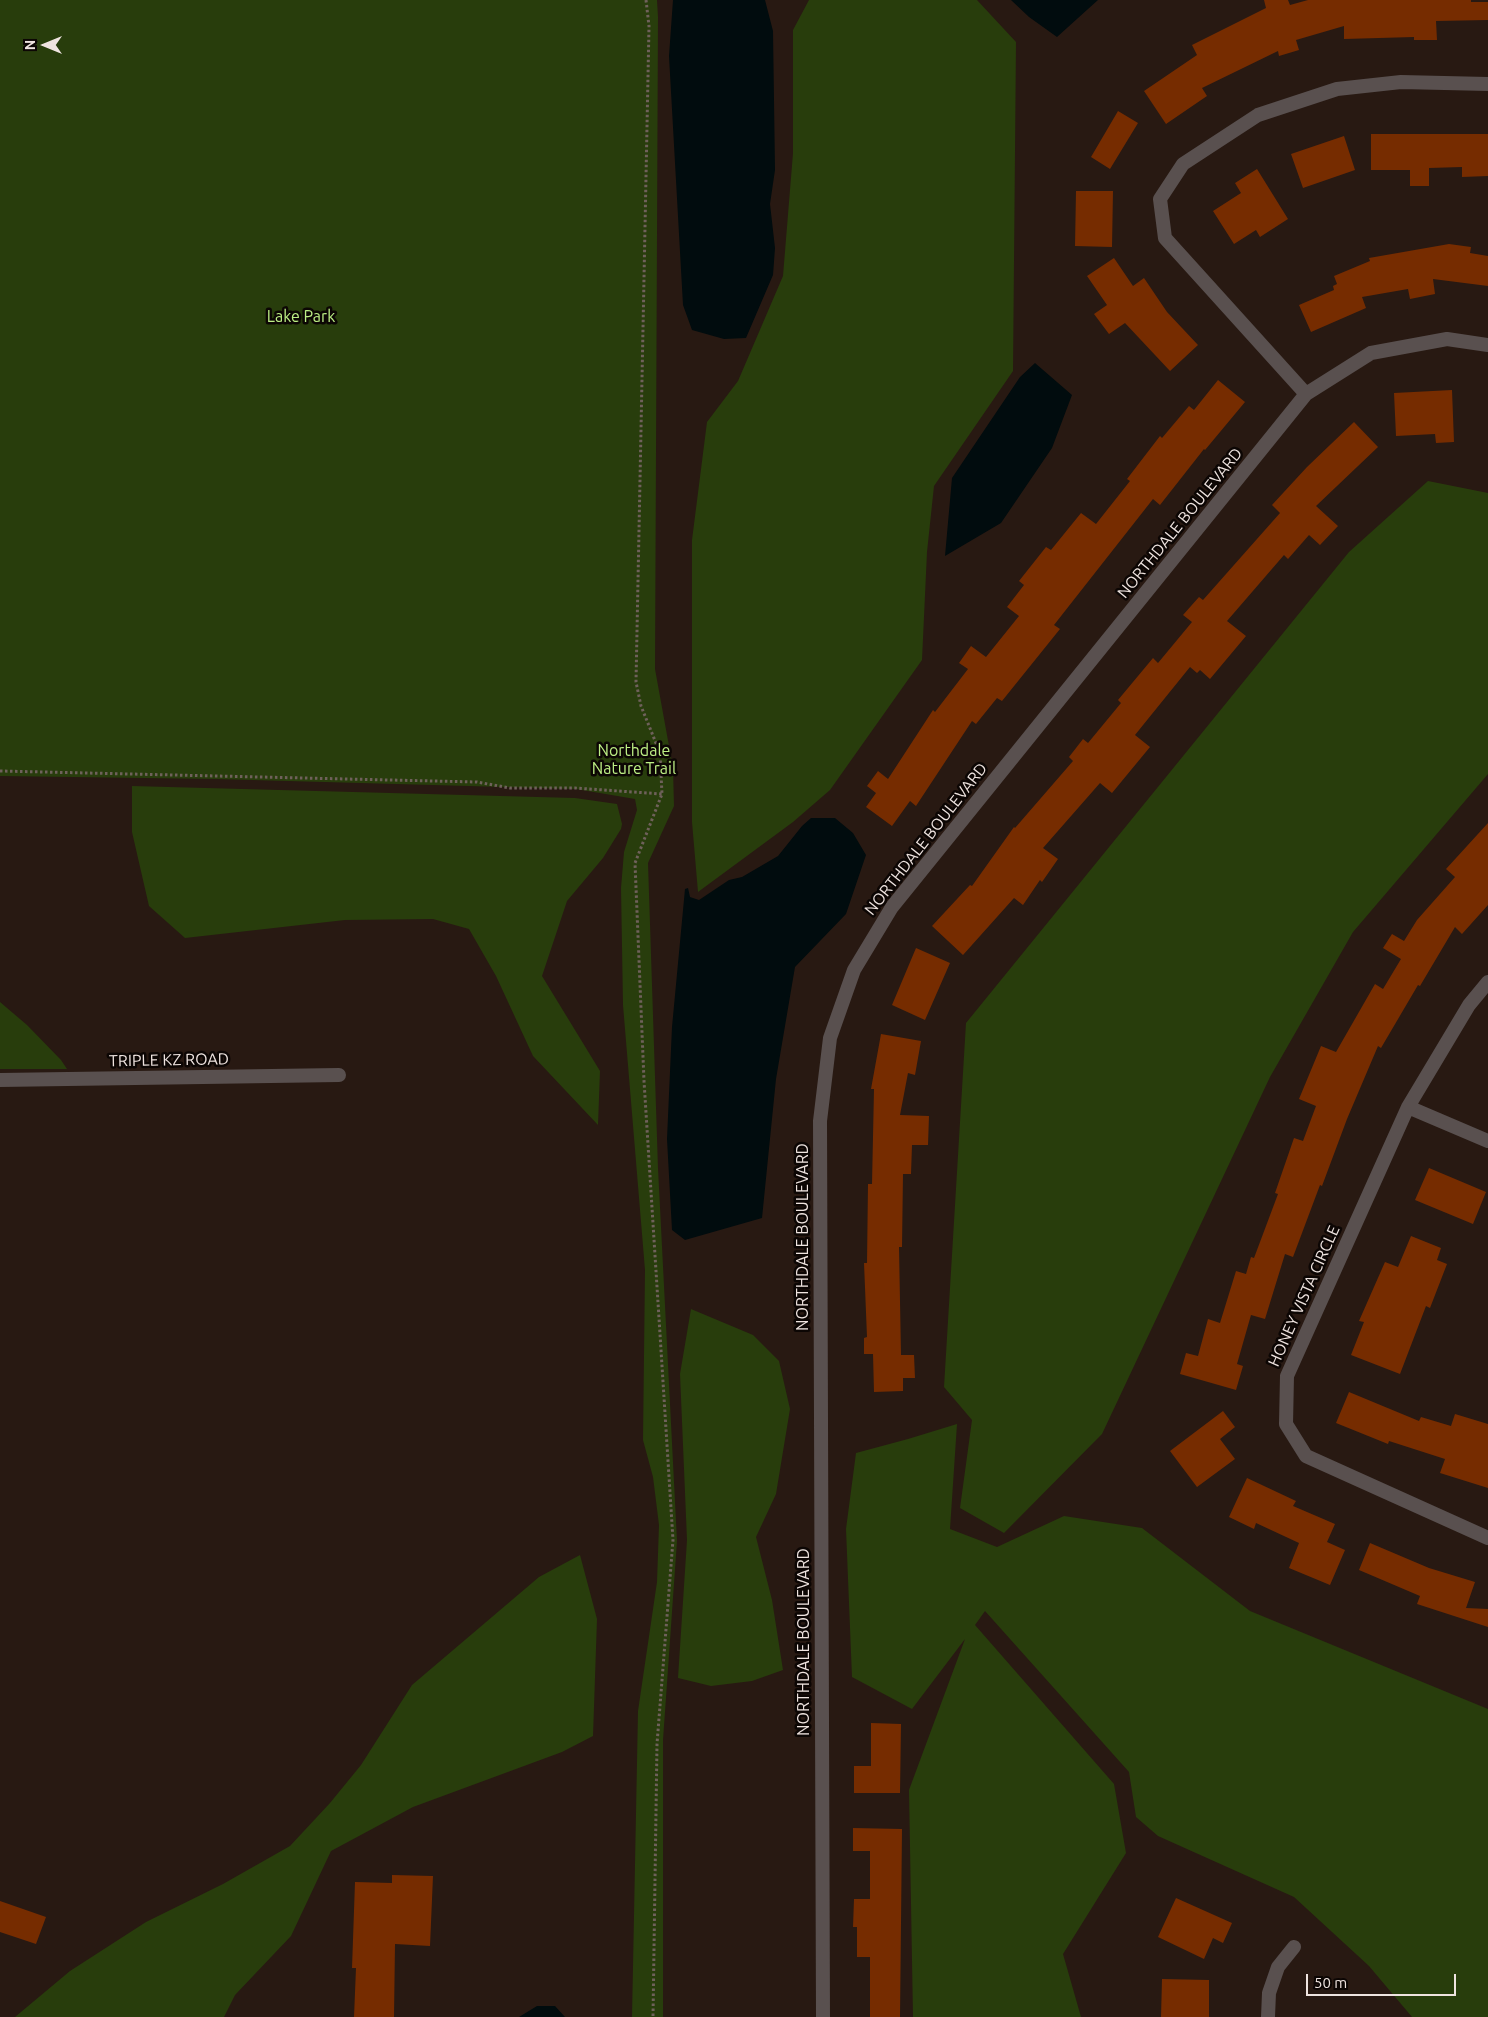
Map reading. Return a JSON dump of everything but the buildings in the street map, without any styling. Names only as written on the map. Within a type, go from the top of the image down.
[{"type":"street","points":[[1306,394],[1165,238],[1160,198],[1183,164],[1258,116],[1338,89],[1402,82],[1488,84]]},
{"type":"street","name":"NORTHDALE BOULEVARD","points":[[823,2017],[820,1121],[830,1038],[854,970],[892,907],[1306,394],[1372,353],[1447,339],[1488,345]]},
{"type":"street","name":"HONEY VISTA CIRCLE","points":[[1488,982],[1469,1005],[1408,1107],[1287,1376],[1286,1424],[1306,1456],[1488,1538]]},
{"type":"street","name":"TRIPLE KZ ROAD","points":[[0,1080],[339,1075]]},
{"type":"street","points":[[1408,1107],[1488,1141]]},
{"type":"street","points":[[1268,2017],[1269,1993],[1278,1967],[1294,1947]]},
{"type":"path","points":[[646,0],[648,36],[636,682],[641,706],[660,753],[662,794],[635,863],[644,1081],[673,1540],[657,1744],[653,2017]]},
{"type":"path","points":[[0,771],[477,782],[510,788],[575,788],[662,794]]},
{"type":"green space","name":"Lake Park","points":[[0,0],[657,0],[655,669],[673,768],[674,806],[648,863],[658,1168],[677,1541],[663,1740],[663,2017],[632,2017],[638,1711],[657,1582],[659,1525],[653,1477],[643,1440],[645,1270],[623,1005],[621,888],[624,852],[637,810],[635,799],[576,789],[216,779],[0,776]]},
{"type":"green space","points":[[809,0],[977,0],[1016,42],[1013,371],[934,486],[927,552],[922,660],[830,790],[793,822],[698,892],[692,822],[692,540],[707,422],[738,381],[783,276],[793,153],[793,30]]},
{"type":"green space","points":[[1428,481],[1488,493],[1488,774],[1353,932],[1270,1077],[1102,1434],[1004,1533],[960,1508],[972,1420],[944,1387],[966,1023],[1349,552]]},
{"type":"green space","points":[[132,786],[575,798],[617,804],[622,824],[621,829],[603,858],[567,901],[542,976],[600,1071],[598,1125],[533,1056],[496,976],[469,929],[433,919],[345,920],[185,938],[149,906],[132,832]]},
{"type":"green space","points":[[0,1002],[27,1025],[61,1060],[67,1069],[0,1069]]},
{"type":"green space","points":[[691,1309],[753,1335],[779,1361],[790,1409],[776,1494],[756,1537],[772,1600],[783,1670],[752,1681],[711,1686],[678,1678],[687,1540],[680,1374]]},
{"type":"green space","points":[[957,1424],[950,1529],[997,1547],[1064,1516],[1142,1528],[1250,1611],[1488,1709],[1488,2017],[1412,2017],[1369,1966],[1294,1897],[1158,1836],[1136,1817],[1129,1772],[985,1611],[975,1625],[1114,1784],[1126,1853],[1063,1954],[1081,2017],[913,2017],[909,1790],[965,1639],[912,1709],[852,1677],[846,1529],[856,1453]]},
{"type":"green space","points":[[580,1555],[597,1619],[593,1736],[562,1752],[413,1807],[331,1851],[291,1936],[235,1995],[224,2017],[15,2017],[70,1971],[146,1922],[223,1884],[290,1846],[330,1803],[361,1765],[412,1685],[539,1577]]},
{"type":"shaded area","points":[[673,0],[765,0],[773,31],[775,170],[770,204],[775,248],[773,275],[746,338],[724,339],[692,330],[683,305],[669,56]]},
{"type":"shaded area","points":[[1011,0],[1098,0],[1057,37],[1029,17]]},
{"type":"shaded area","points":[[1035,363],[1072,395],[1052,448],[1001,523],[945,556],[952,478],[1020,377]]},
{"type":"shaded area","points":[[811,818],[835,818],[853,833],[866,855],[846,914],[795,967],[776,1079],[762,1218],[685,1240],[672,1230],[667,1139],[672,1027],[685,889],[688,888],[690,897],[699,900],[729,880],[742,877],[778,856],[802,826]]},
{"type":"shaded area","points":[[537,2006],[555,2006],[565,2017],[519,2017]]},
{"type":"park label","name":"Northdale Nature Trail","points":[[634,760]]}]
